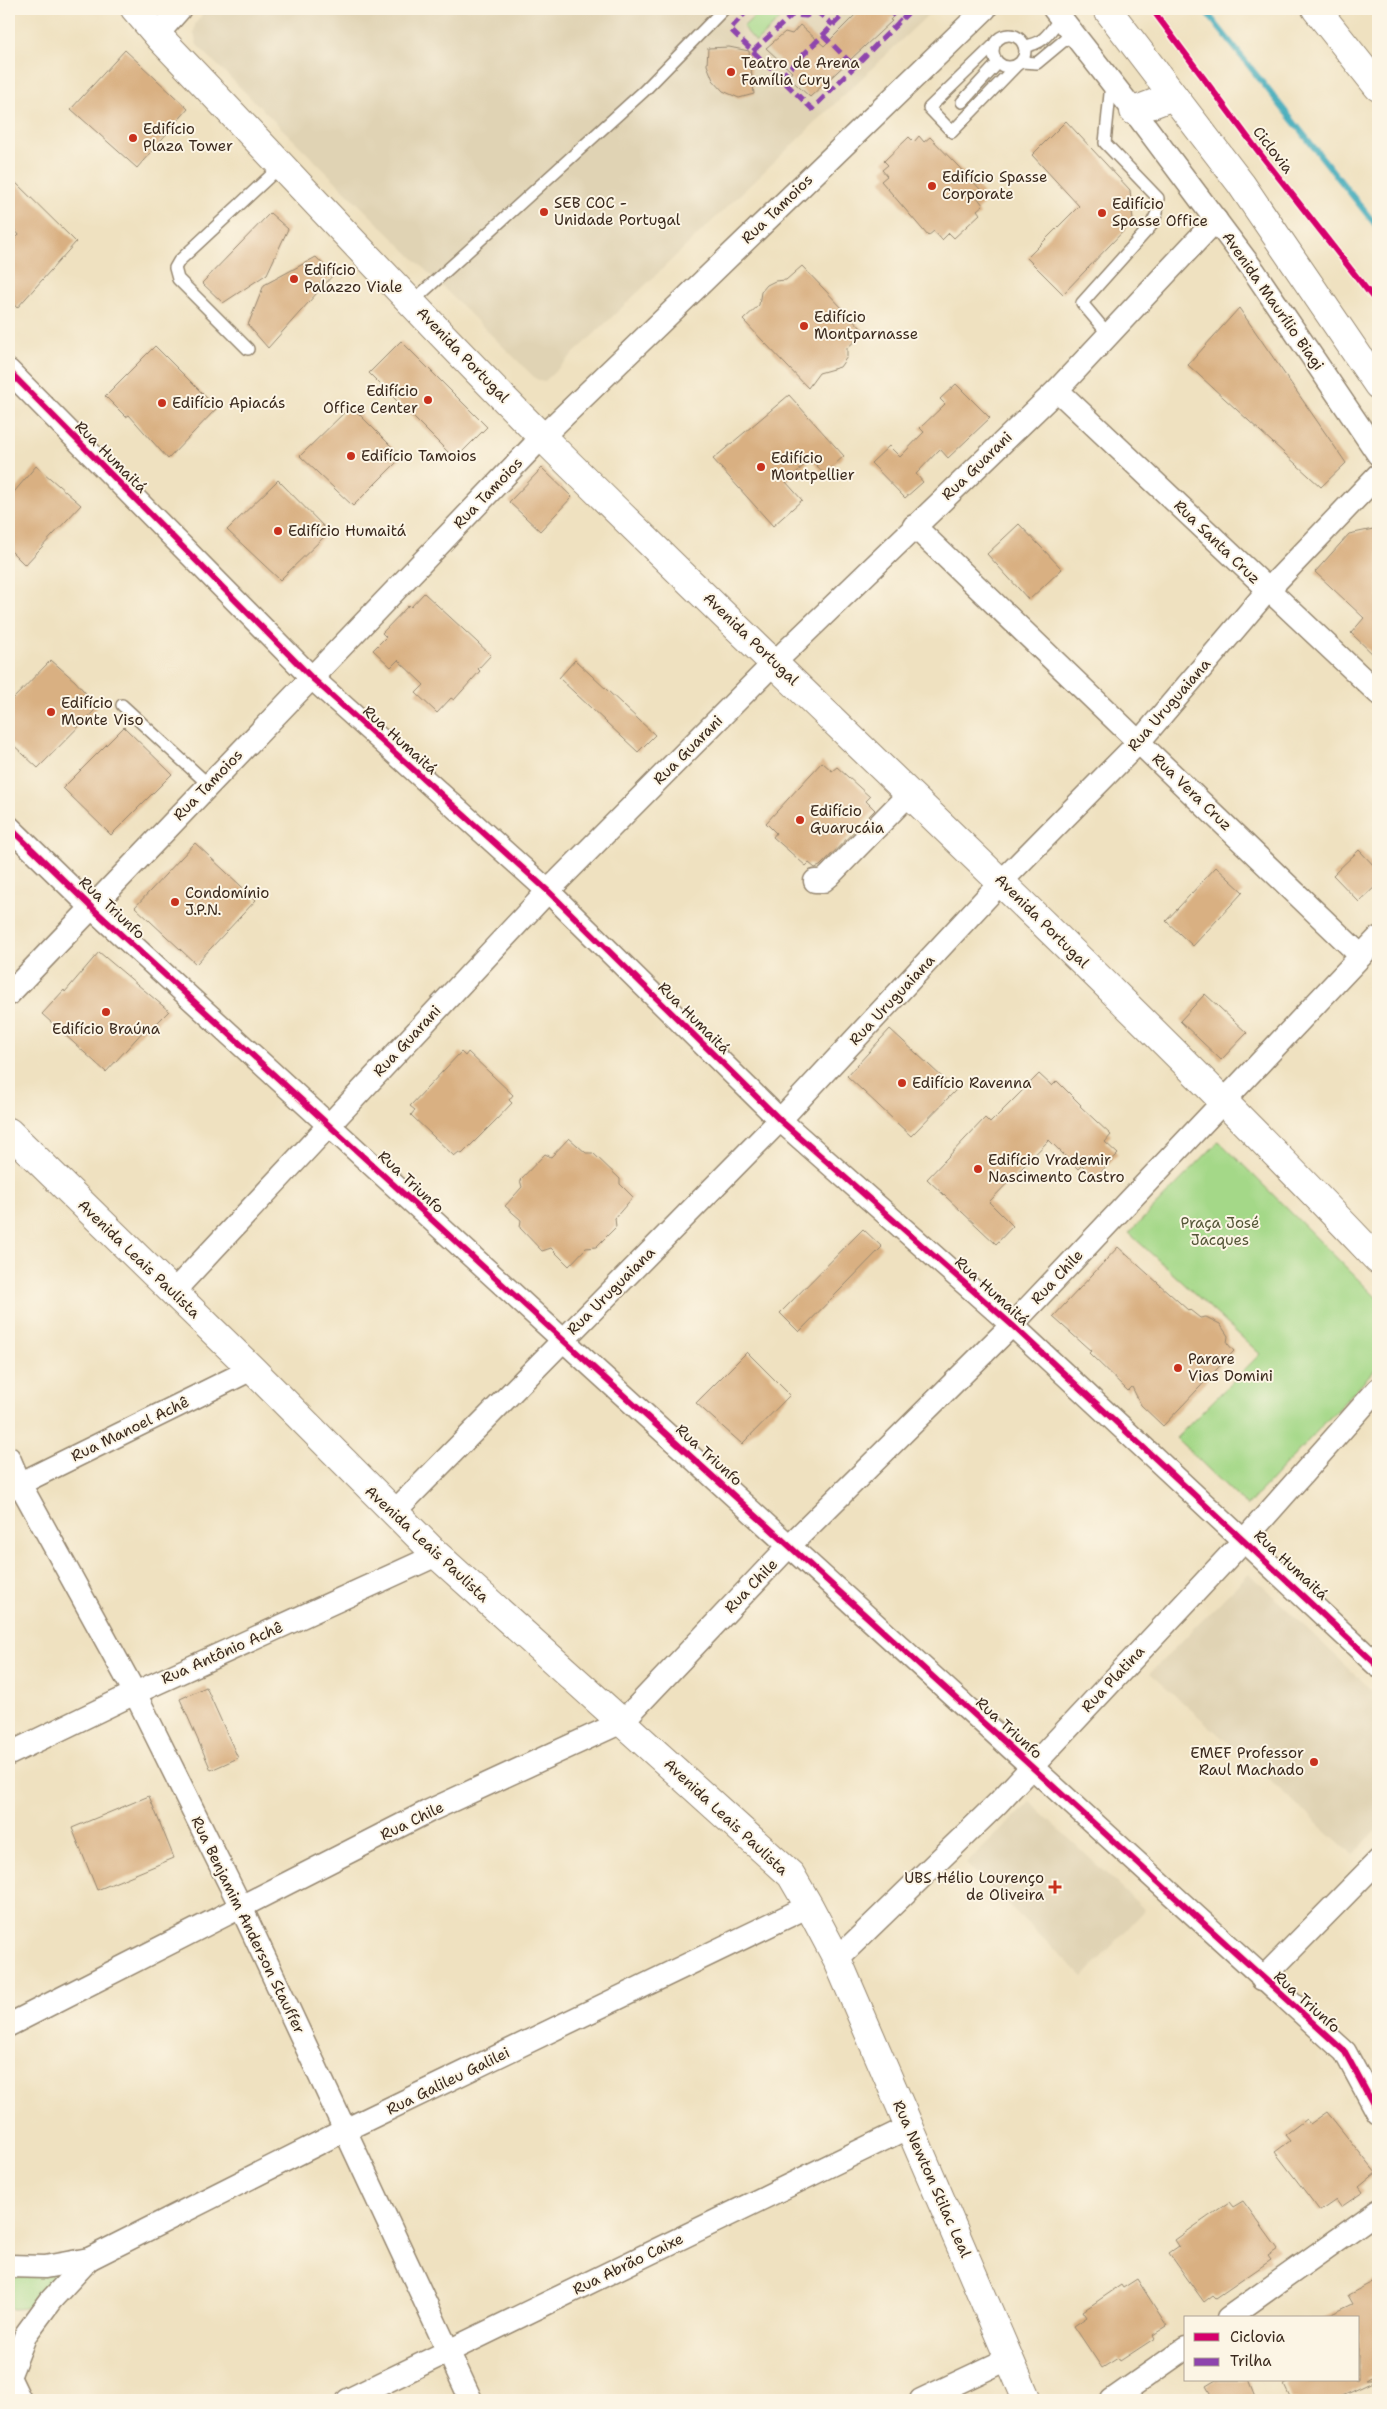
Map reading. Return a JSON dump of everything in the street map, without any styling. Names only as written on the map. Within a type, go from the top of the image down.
[{"type":"main road","name":"Avenida Portugal","points":[[134,9],[542,437],[1002,881],[1302,1180],[1378,1260]]},
{"type":"main road","points":[[1107,9],[1241,184],[1378,385]]},
{"type":"main road","points":[[1316,9],[1378,87]]},
{"type":"main road","points":[[1134,111],[1173,96]]},
{"type":"main road","name":"Avenida Leais Paulista","points":[[9,1132],[252,1369],[393,1513],[437,1555],[791,1876],[837,1959]]},
{"type":"main road","name":"Rua Newton Stilac Leal","points":[[837,1959],[1027,2400]]},
{"type":"street","points":[[159,37],[180,9]]},
{"type":"street","name":"Rua Tamoios","points":[[9,994],[542,437],[985,9]]},
{"type":"street","name":"Avenida Maurílio Biagi","points":[[1063,20],[1254,271],[1378,454]]},
{"type":"street","name":"Rua Guarani","points":[[173,1292],[548,891],[775,662],[1057,390],[1216,220]]},
{"type":"street","name":"Rua Humaitá","points":[[9,371],[312,678],[548,891],[780,1120],[1012,1325],[1245,1539],[1378,1666]]},
{"type":"street","name":"Rua Santa Cruz","points":[[1057,390],[1378,693]]},
{"type":"street","name":"Rua Uruguaiana","points":[[393,1513],[780,1120],[1002,881],[1139,742],[1268,590],[1378,475]]},
{"type":"street","name":"Rua Vera Cruz","points":[[914,526],[1361,956]]},
{"type":"street","points":[[815,881],[823,881],[830,876],[910,793]]},
{"type":"street","name":"Rua Triunfo","points":[[9,827],[92,907],[563,1340],[1344,2052],[1378,2113]]},
{"type":"street","name":"Rua Chile","points":[[9,2025],[429,1811],[622,1722],[790,1545],[1012,1325],[1378,938]]},
{"type":"street","name":"Rua Manoel Achê","points":[[14,1486],[252,1369]]},
{"type":"street","name":"Rua Platina","points":[[837,1959],[998,1803],[1245,1539],[1378,1388]]},
{"type":"street","name":"Rua Benjamim Anderson Stauffer","points":[[9,1458],[14,1486],[135,1693],[241,1907],[346,2130],[446,2352],[471,2400]]},
{"type":"street","name":"Rua Antônio Achê","points":[[9,1754],[135,1693],[437,1555]]},
{"type":"street","points":[[1262,1979],[1378,1861]]},
{"type":"street","name":"Rua Galileu Galilei","points":[[9,2266],[45,2267],[89,2259],[346,2130],[809,1906]]},
{"type":"street","name":"Rua Abrão Caixe","points":[[348,2400],[909,2128]]},
{"type":"street","points":[[1231,2316],[1378,2211]]},
{"type":"street","name":"Rua Galileu Galilei","points":[[9,2377],[26,2334],[51,2300],[89,2259]]},
{"type":"street","points":[[1112,2400],[1184,2349]]},
{"type":"street","points":[[921,2400],[1010,2358]]},
{"type":"street","points":[[9,2377],[20,2400]]},
{"type":"lane","points":[[412,302],[644,91],[724,9]]},
{"type":"lane","points":[[1024,46],[1036,44],[1044,39],[1063,20]]},
{"type":"lane","points":[[993,46],[993,58],[1001,66],[1037,63],[1063,20]]},
{"type":"lane","points":[[1011,35],[1021,40],[1024,46],[1026,51],[1018,64],[952,132],[929,108],[1000,37],[1011,35]]},
{"type":"lane","points":[[962,102],[998,63]]},
{"type":"lane","points":[[1108,334],[1082,303],[1150,227],[1157,213],[1158,198],[1104,143],[1111,82]]},
{"type":"lane","points":[[248,349],[178,279],[175,268],[179,261],[282,165]]},
{"type":"lane","points":[[122,705],[209,785]]},
{"type":"shaded area","name":"SEB COC - Unidade Portugal","points":[[207,9],[934,9],[544,382],[536,379],[197,45],[194,33],[195,24]]},
{"type":"shaded area","name":"EMEF Professor Raul Machado","points":[[1249,1573],[1378,1696],[1378,1828],[1353,1855],[1150,1673]]},
{"type":"shaded area","name":"UBS Hélio Lourenço de Oliveira","points":[[1030,1802],[1145,1910],[1083,1977],[966,1864]]},
{"type":"green space","points":[[762,9],[778,9],[780,19],[756,42],[743,27]]},
{"type":"green space","name":"Praça José Jacques","points":[[1219,1141],[1378,1299],[1378,1366],[1247,1506],[1176,1438],[1260,1354],[1129,1233]]},
{"type":"green space","points":[[57,2271],[59,2278],[39,2301],[28,2307],[12,2309],[9,2306],[9,2283],[14,2278]]},
{"type":"building","points":[[861,9],[900,9],[890,20],[892,21],[810,97],[788,77],[792,72],[766,48],[785,32],[792,34],[800,25],[824,46]]},
{"type":"building","name":"Teatro de Arena Família Cury","points":[[729,47],[749,51],[754,94],[739,98],[723,91],[713,80],[707,65],[708,48]]},
{"type":"building","name":"Edifício Plaza Tower","points":[[125,50],[188,109],[137,168],[71,109]]},
{"type":"building","name":"Edifício Spasse Office","points":[[1066,121],[1130,190],[1133,221],[1063,294],[1027,258],[1079,206],[1032,155]]},
{"type":"building","name":"Edifício Spasse Corporate","points":[[919,136],[924,142],[930,137],[983,192],[977,197],[983,205],[977,210],[980,214],[954,238],[949,233],[942,240],[934,231],[928,236],[881,181],[887,176],[882,170],[888,165],[884,161],[909,137],[914,142]]},
{"type":"building","points":[[9,176],[76,242],[17,308],[9,299],[9,245],[19,235],[9,222]]},
{"type":"building","points":[[270,213],[288,229],[267,274],[223,303],[202,283]]},
{"type":"building","points":[[316,257],[333,275],[268,348],[248,325],[264,285]]},
{"type":"building","name":"Edifício Montparnasse","points":[[802,266],[865,332],[847,348],[847,357],[840,367],[819,373],[808,388],[743,320],[759,305],[761,292],[767,285],[775,281],[786,280]]},
{"type":"building","points":[[1239,308],[1346,463],[1321,487],[1188,365]]},
{"type":"building","name":"Edifício Office Center","points":[[401,341],[487,427],[455,459],[369,373]]},
{"type":"building","name":"Edifício Apiacás","points":[[155,346],[217,408],[168,459],[129,415],[126,417],[105,396]]},
{"type":"building","points":[[956,384],[990,418],[948,458],[940,449],[916,474],[923,482],[905,498],[871,463],[889,446],[900,457],[924,432],[920,428],[945,404],[940,399]]},
{"type":"building","name":"Edifício Montpellier","points":[[789,395],[844,456],[824,474],[811,459],[786,482],[802,500],[773,526],[713,459]]},
{"type":"building","name":"Edifício Tamoios","points":[[351,406],[402,457],[353,506],[300,456]]},
{"type":"building","points":[[36,466],[81,505],[25,565],[9,549],[9,498]]},
{"type":"building","points":[[542,468],[572,497],[540,531],[509,502]]},
{"type":"building","name":"Edifício Humaitá","points":[[278,480],[329,532],[280,580],[227,530]]},
{"type":"building","points":[[1019,524],[1062,569],[1029,600],[987,554]]},
{"type":"building","points":[[1378,528],[1378,659],[1351,633],[1364,618],[1315,572],[1349,534]]},
{"type":"building","points":[[424,593],[491,655],[478,669],[480,671],[454,700],[451,698],[437,713],[416,693],[424,685],[398,660],[391,667],[373,650],[386,637],[382,633],[409,605],[411,607]]},
{"type":"building","name":"Edifício Monte Viso","points":[[51,660],[75,681],[98,707],[38,768],[9,741],[9,703]]},
{"type":"building","points":[[575,660],[655,735],[638,752],[559,678]]},
{"type":"building","points":[[124,727],[172,774],[111,835],[63,788]]},
{"type":"building","name":"Edifício Guarucáia","points":[[822,762],[832,771],[837,767],[870,797],[866,801],[875,810],[820,866],[815,868],[809,863],[806,866],[773,837],[776,833],[766,823]]},
{"type":"building","name":"Condomínio J.P.N.","points":[[195,843],[256,900],[196,964],[135,907]]},
{"type":"building","points":[[1359,850],[1378,870],[1378,884],[1359,902],[1333,875]]},
{"type":"building","points":[[1216,867],[1243,892],[1193,946],[1166,921]]},
{"type":"building","name":"Edifício Braúna","points":[[99,952],[169,1011],[149,1031],[146,1028],[106,1072],[42,1014],[64,990],[65,992]]},
{"type":"building","points":[[1205,994],[1247,1033],[1221,1060],[1180,1021]]},
{"type":"building","name":"Edifício Ravenna","points":[[890,1029],[956,1090],[911,1136],[847,1076]]},
{"type":"building","points":[[461,1052],[465,1056],[468,1052],[513,1095],[509,1100],[512,1103],[495,1121],[462,1154],[459,1152],[454,1156],[411,1115],[415,1110],[410,1106]]},
{"type":"building","points":[[1039,1074],[1052,1086],[1057,1081],[1111,1135],[1105,1142],[1118,1154],[1095,1178],[1082,1165],[1078,1169],[1049,1140],[989,1202],[1013,1226],[996,1244],[927,1179],[985,1118],[990,1123]]},
{"type":"building","points":[[569,1138],[586,1153],[593,1153],[620,1179],[620,1184],[633,1197],[615,1218],[616,1227],[596,1247],[586,1248],[569,1266],[551,1248],[542,1251],[520,1228],[521,1220],[505,1206],[522,1187],[520,1180],[545,1154],[551,1157]]},
{"type":"building","points":[[863,1229],[882,1247],[799,1332],[780,1313]]},
{"type":"building","points":[[1118,1247],[1189,1311],[1200,1318],[1206,1317],[1220,1324],[1228,1336],[1227,1343],[1234,1351],[1163,1426],[1141,1405],[1132,1387],[1128,1391],[1089,1353],[1091,1351],[1053,1317]]},
{"type":"building","points":[[747,1352],[790,1395],[742,1444],[696,1403]]},
{"type":"building","points":[[206,1687],[238,1758],[211,1770],[180,1699]]},
{"type":"building","points":[[149,1796],[174,1858],[97,1890],[72,1828]]},
{"type":"building","points":[[1327,2112],[1376,2173],[1359,2187],[1363,2192],[1341,2207],[1336,2200],[1320,2211],[1275,2152],[1290,2141],[1285,2135],[1306,2119],[1310,2124]]},
{"type":"building","points":[[1243,2201],[1278,2249],[1268,2256],[1271,2260],[1216,2298],[1213,2295],[1204,2302],[1169,2253],[1179,2246],[1175,2240],[1229,2202],[1233,2207]]},
{"type":"building","points":[[1137,2279],[1167,2326],[1153,2335],[1155,2338],[1120,2361],[1118,2358],[1102,2368],[1074,2326],[1087,2317],[1083,2311],[1121,2285],[1123,2288]]},
{"type":"building","points":[[1378,2279],[1378,2374],[1365,2380],[1377,2380],[1334,2400],[1291,2400],[1284,2385],[1290,2382],[1360,2382],[1360,2316],[1327,2316],[1353,2304],[1348,2295]]},
{"type":"building","points":[[1213,2382],[1249,2382],[1256,2400],[1214,2400],[1206,2386]]},
{"type":"waterway","points":[[1204,9],[1378,228]]},
{"type":"marked path","points":[[749,9],[730,29],[812,109],[912,9]]},
{"type":"marked path","points":[[753,51],[792,15],[806,16],[820,9]]},
{"type":"marked path","points":[[780,78],[849,9]]},
{"type":"marked path","points":[[887,9],[900,21]]},
{"type":"marked path","points":[[816,11],[833,25]]},
{"type":"marked path","points":[[823,35],[855,67]]},
{"type":"cycle path","name":"Ciclovia","points":[[1152,9],[1258,151],[1378,304]]},
{"type":"cycle path","points":[[9,371],[312,678],[548,891],[780,1120],[1012,1325],[1378,1666]]},
{"type":"cycle path","points":[[9,827],[91,907],[563,1340],[1345,2052],[1378,2113]]},
{"type":"place","name":"Teatro de Arena Família Cury","points":[[731,72]]},
{"type":"place","name":"Edifício Plaza Tower","points":[[133,138]]},
{"type":"place","name":"Edifício Spasse Corporate","points":[[932,186]]},
{"type":"place","name":"SEB COC - Unidade Portugal","points":[[544,212]]},
{"type":"place","name":"Edifício Spasse Office","points":[[1102,213]]},
{"type":"place","name":"Edifício Palazzo Viale","points":[[294,279]]},
{"type":"place","name":"Edifício Montparnasse","points":[[804,326]]},
{"type":"place","name":"Edifício Office Center","points":[[428,400]]},
{"type":"place","name":"Edifício Apiacás","points":[[162,403]]},
{"type":"place","name":"Edifício Tamoios","points":[[351,456]]},
{"type":"place","name":"Edifício Montpellier","points":[[761,467]]},
{"type":"place","name":"Edifício Humaitá","points":[[278,531]]},
{"type":"place","name":"Edifício Monte Viso","points":[[51,712]]},
{"type":"place","name":"Edifício Guarucáia","points":[[800,820]]},
{"type":"place","name":"Condomínio J.P.N.","points":[[175,902]]},
{"type":"place","name":"Edifício Braúna","points":[[106,1012]]},
{"type":"place","name":"Edifício Ravenna","points":[[902,1083]]},
{"type":"place","name":"Edifício Vrademir Nascimento Castro","points":[[978,1169]]},
{"type":"place","name":"Parare Vias Domini","points":[[1178,1368]]},
{"type":"place","name":"EMEF Professor Raul Machado","points":[[1314,1762]]},
{"type":"place","name":"UBS Hélio Lourenço de Oliveira","points":[[1055,1887]]}]
